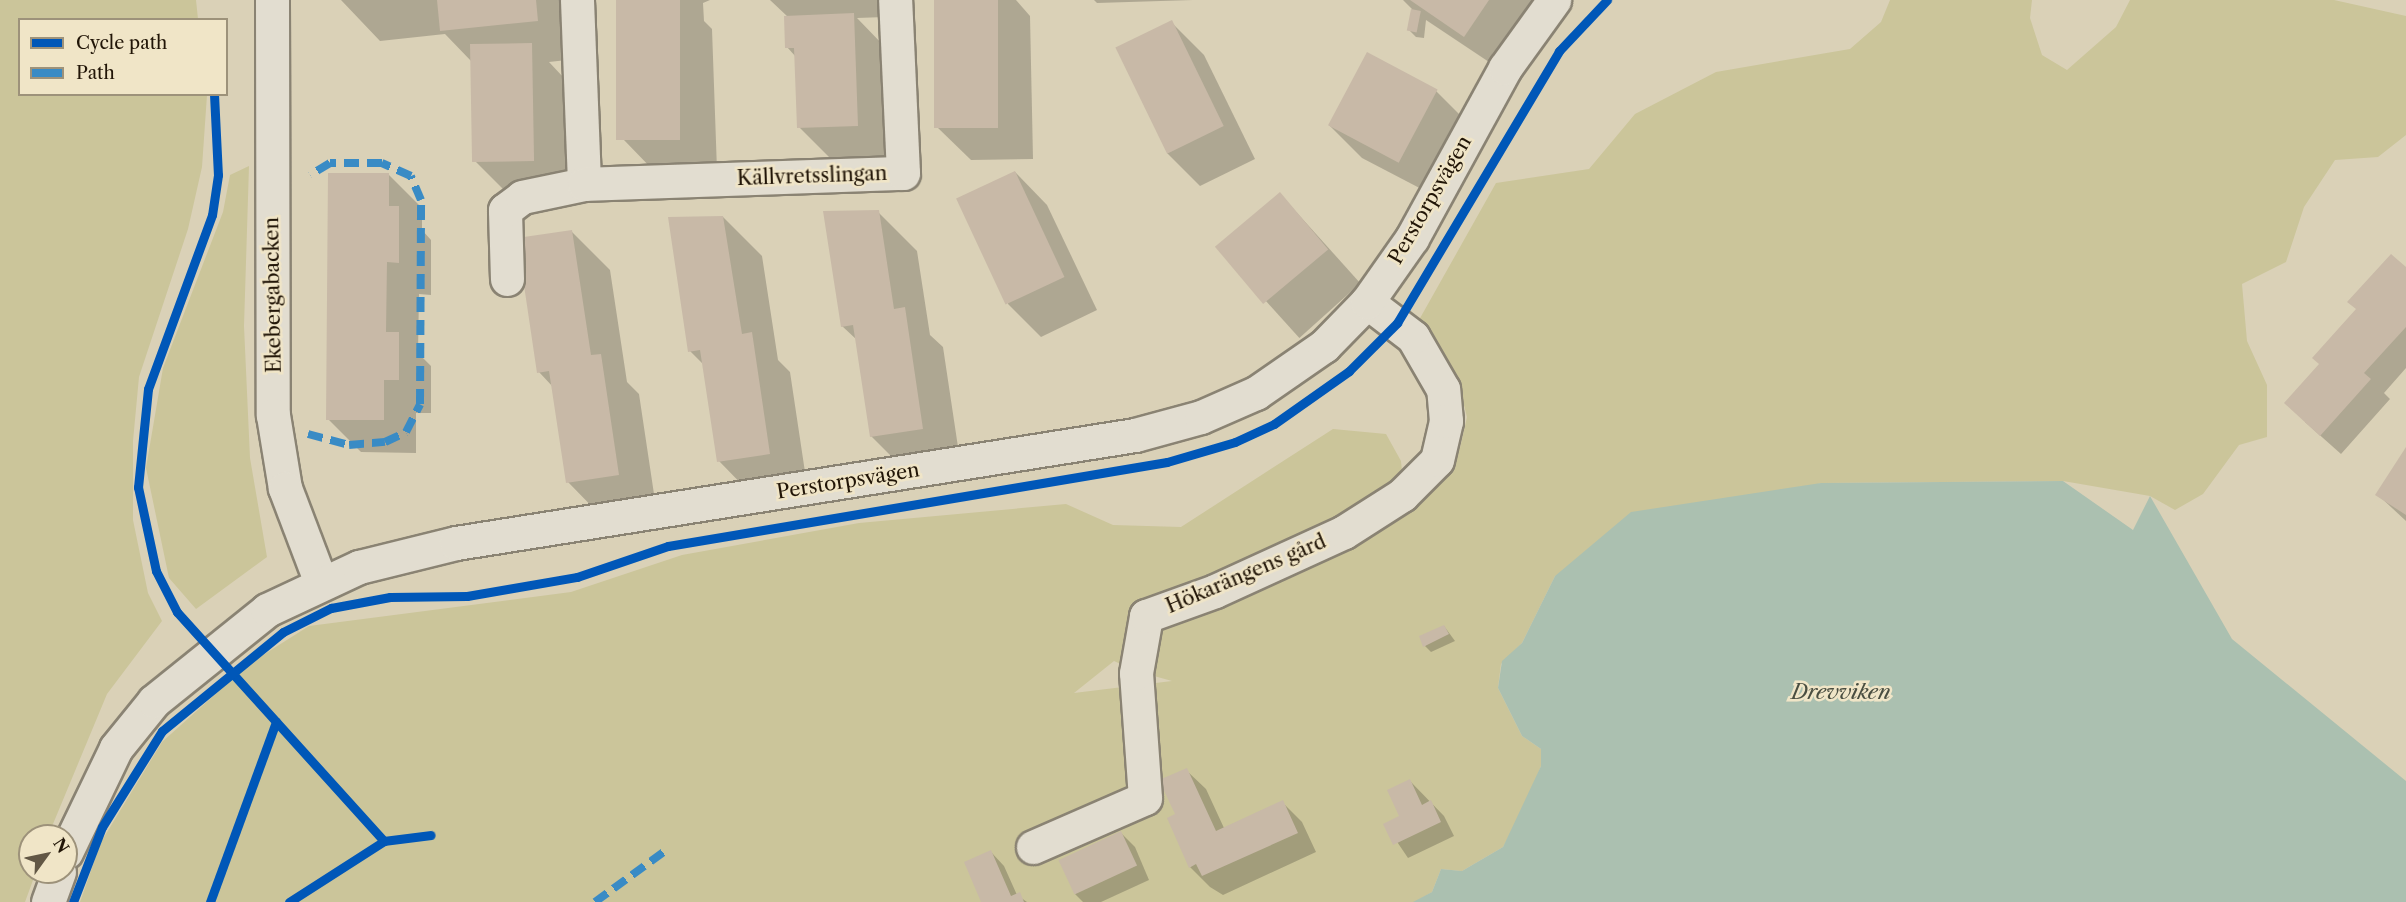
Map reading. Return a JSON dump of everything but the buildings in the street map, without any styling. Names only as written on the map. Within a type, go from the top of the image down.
[{"type":"street","name":"Ekebergabacken","points":[[272,0],[273,415],[285,488],[321,583]]},
{"type":"street","points":[[577,0],[584,184]]},
{"type":"street","name":"Källvretsslingan","points":[[507,279],[505,210],[522,197],[584,184],[903,173],[895,0]]},
{"type":"street","name":"Perstorpsvägen","points":[[78,827],[116,748],[154,701],[267,610],[321,583],[398,555],[456,543],[1004,457],[1190,420],[1289,374],[1367,302],[1412,238],[1505,68],[1554,0]]},
{"type":"street","name":"Hökarängens gård","points":[[1033,847],[1145,798],[1136,673],[1146,615],[1215,591],[1344,532],[1402,495],[1437,460],[1446,421],[1443,389],[1413,337],[1367,302]]},
{"type":"street","points":[[48,902],[55,884]]},
{"type":"shaded area","points":[[0,0],[196,0],[198,18],[18,18],[18,96],[207,96],[202,167],[188,229],[139,377],[133,441],[133,520],[148,593],[162,621],[107,694],[53,824],[18,824],[18,884],[32,884],[25,902],[0,902]]},
{"type":"shaded area","points":[[1890,0],[2032,0],[2030,18],[2042,55],[2067,70],[2116,27],[2130,0],[2334,0],[2406,16],[2406,135],[2378,157],[2335,160],[2304,207],[2286,262],[2242,284],[2247,341],[2267,385],[2267,437],[2239,445],[2203,494],[2175,510],[2150,496],[2063,481],[1821,483],[1555,576],[1522,643],[1501,664],[1498,688],[1522,736],[1541,749],[1541,766],[1525,806],[1503,847],[1462,871],[1441,869],[1432,892],[1415,902],[80,902],[101,842],[162,742],[249,664],[309,626],[571,592],[682,555],[859,523],[1066,504],[1113,525],[1181,527],[1333,429],[1386,434],[1401,461],[1405,502],[1433,489],[1460,448],[1467,417],[1457,378],[1419,320],[1496,183],[1589,169],[1635,114],[1716,72],[1850,49],[1881,22]],"holes":[[[1114,661],[1136,671],[1172,681],[1074,693]]]},
{"type":"shaded area","points":[[249,166],[244,326],[250,458],[267,557],[196,609],[169,578],[146,468],[163,368],[223,212],[230,175]]},
{"type":"water","name":"Drevviken","points":[[2063,481],[2133,530],[2150,496],[2232,639],[2406,781],[2406,902],[1413,902],[1432,892],[1441,869],[1462,871],[1503,847],[1541,766],[1541,749],[1522,736],[1498,688],[1502,661],[1522,643],[1555,576],[1631,512],[1821,483]]},
{"type":"marked path","points":[[308,434],[349,445],[385,442],[406,432],[420,404],[421,200],[411,176],[382,163],[330,163],[310,175]]},
{"type":"marked path","points":[[595,902],[665,851]]},
{"type":"cycle path","points":[[73,902],[102,827],[162,731],[283,632],[331,608],[390,597],[467,596],[577,577],[668,546],[1167,462],[1235,442],[1274,424],[1349,371],[1397,323],[1559,51],[1607,0]]},
{"type":"cycle path","points":[[214,96],[218,175],[212,215],[148,389],[138,487],[156,571],[177,612],[384,841]]},
{"type":"cycle path","points":[[210,902],[276,722]]},
{"type":"cycle path","points":[[289,902],[384,841],[431,835]]}]
